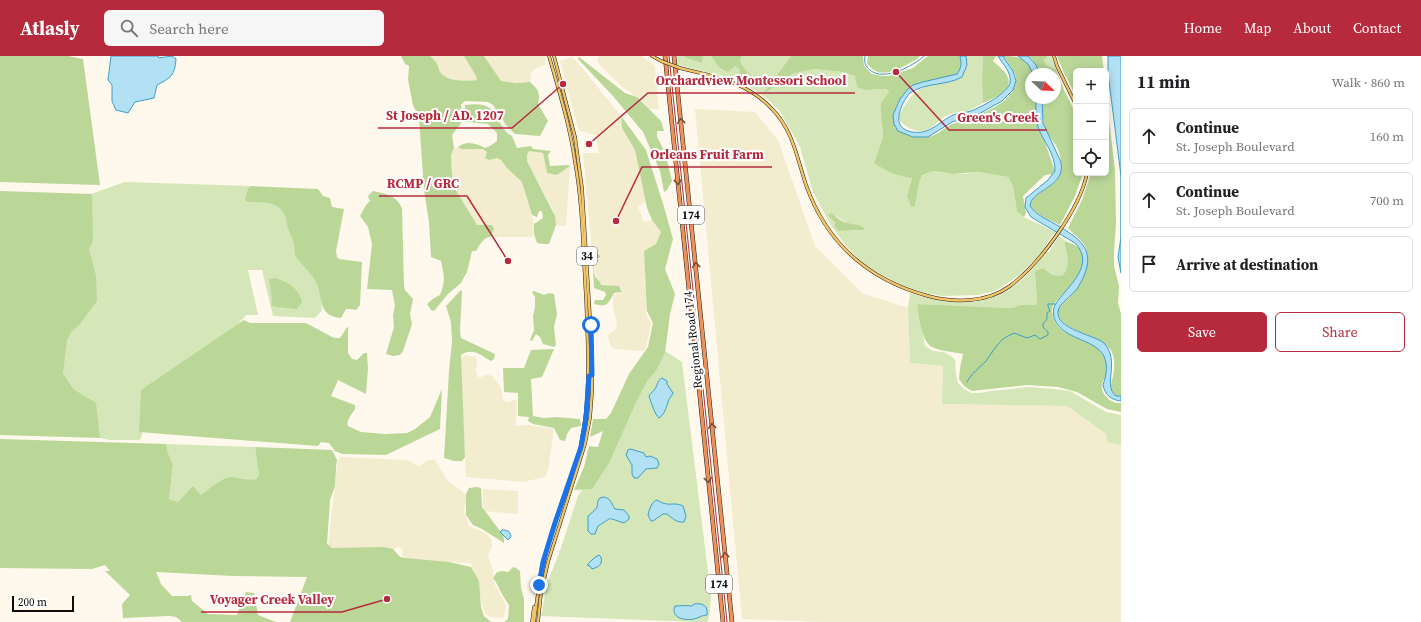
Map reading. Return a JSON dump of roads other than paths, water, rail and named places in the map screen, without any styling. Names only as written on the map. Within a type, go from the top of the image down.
[{"type":"highway","name":"Regional Road 174","points":[[666,56],[723,622]]},
{"type":"highway","name":"Regional Road 174","points":[[674,56],[732,622]]},
{"type":"main road","name":"34","points":[[549,56],[570,132],[580,188]]},
{"type":"main road","name":"34","points":[[538,622],[541,593],[548,562],[585,444],[590,411],[591,376],[591,322],[575,137],[554,56]]},
{"type":"main road","points":[[652,56],[680,68],[732,81],[754,93],[772,109],[792,138],[806,186],[830,232],[848,253],[866,268],[888,282],[909,291],[936,298],[959,301],[994,295],[1014,284],[1034,265],[1052,242],[1072,210],[1086,176]]},
{"type":"main road","points":[[1054,56],[1057,66],[1076,104]]},
{"type":"main road","name":"34","points":[[533,622],[536,592],[543,562],[581,447],[586,418],[591,376],[587,323],[583,224]]},
{"type":"main road","points":[[587,323],[591,322]]},
{"type":"water","points":[[111,56],[158,56],[159,58],[172,56],[176,59],[175,69],[169,78],[157,85],[154,98],[135,102],[128,113],[116,110],[112,101],[112,85],[108,80]]},
{"type":"water","points":[[960,56],[966,56],[967,65],[962,77],[949,82],[929,85],[909,94],[903,103],[899,116],[902,127],[912,132],[924,132],[953,115],[971,111],[999,96],[1008,87],[1010,83],[1010,75],[998,56],[1004,56],[1013,71],[1016,81],[1013,90],[1002,101],[977,115],[952,122],[928,137],[913,137],[898,131],[894,124],[893,115],[900,99],[908,89],[913,85],[957,74],[961,66]]},
{"type":"water","points":[[1018,56],[1028,56],[1037,68],[1030,68],[1028,64]]},
{"type":"water","points":[[1108,56],[1121,56],[1121,176],[1109,81],[1109,68]]},
{"type":"water","points":[[1036,104],[1042,104],[1043,123],[1061,162],[1061,171],[1054,183],[1036,196],[1032,200],[1030,206],[1038,215],[1074,236],[1086,249],[1088,257],[1084,277],[1077,289],[1060,306],[1058,314],[1060,320],[1066,325],[1104,343],[1109,350],[1111,358],[1112,391],[1116,396],[1121,396],[1121,401],[1114,399],[1105,392],[1103,385],[1106,368],[1104,357],[1098,349],[1059,327],[1054,317],[1053,311],[1055,305],[1077,276],[1083,260],[1081,252],[1075,243],[1031,217],[1025,207],[1026,198],[1048,180],[1055,171],[1053,159],[1037,124]]},
{"type":"water","points":[[1121,237],[1121,273],[1118,257]]},
{"type":"water","points":[[662,378],[667,381],[667,384],[673,393],[668,401],[664,413],[659,418],[649,396],[655,389],[659,380]]},
{"type":"water","points":[[630,449],[644,453],[646,457],[650,456],[657,459],[659,464],[657,468],[646,469],[638,478],[634,478],[632,474],[632,465],[626,455]]},
{"type":"water","points":[[603,497],[609,500],[615,509],[624,510],[629,516],[629,519],[624,523],[610,519],[598,526],[595,534],[591,534],[588,531],[588,516],[597,507],[599,499]]},
{"type":"water","points":[[657,500],[665,504],[676,504],[683,506],[686,516],[684,522],[677,521],[667,514],[663,514],[651,521],[648,513],[652,504]]},
{"type":"water","points":[[502,530],[510,533],[511,536],[508,540],[500,532]]},
{"type":"water","points":[[599,555],[601,557],[601,564],[592,569],[587,565]]},
{"type":"water","points":[[694,604],[704,605],[707,609],[707,615],[687,620],[676,616],[674,610],[675,606],[692,606]]},
{"type":"waterway","points":[[865,56],[865,64],[868,68],[876,73],[883,74],[906,68],[924,56]]},
{"type":"waterway","points":[[967,382],[1003,339],[1014,333],[1027,338],[1035,335],[1040,339],[1048,335],[1048,332],[1043,327],[1043,324],[1047,319],[1047,313],[1050,311],[1048,304],[1055,304]]},
{"type":"tram line","points":[[669,56],[727,622]]},
{"type":"place","name":"Green's Creek","points":[[896,72]]},
{"type":"place","name":"St Joseph / AD. 1207","points":[[563,84]]},
{"type":"place","name":"Orchardview Montessori School","points":[[589,144]]},
{"type":"place","name":"Orleans Fruit Farm","points":[[616,221]]},
{"type":"place","name":"RCMP / GRC","points":[[508,261]]},
{"type":"place","name":"Voyager Creek Valley","points":[[387,599]]}]
